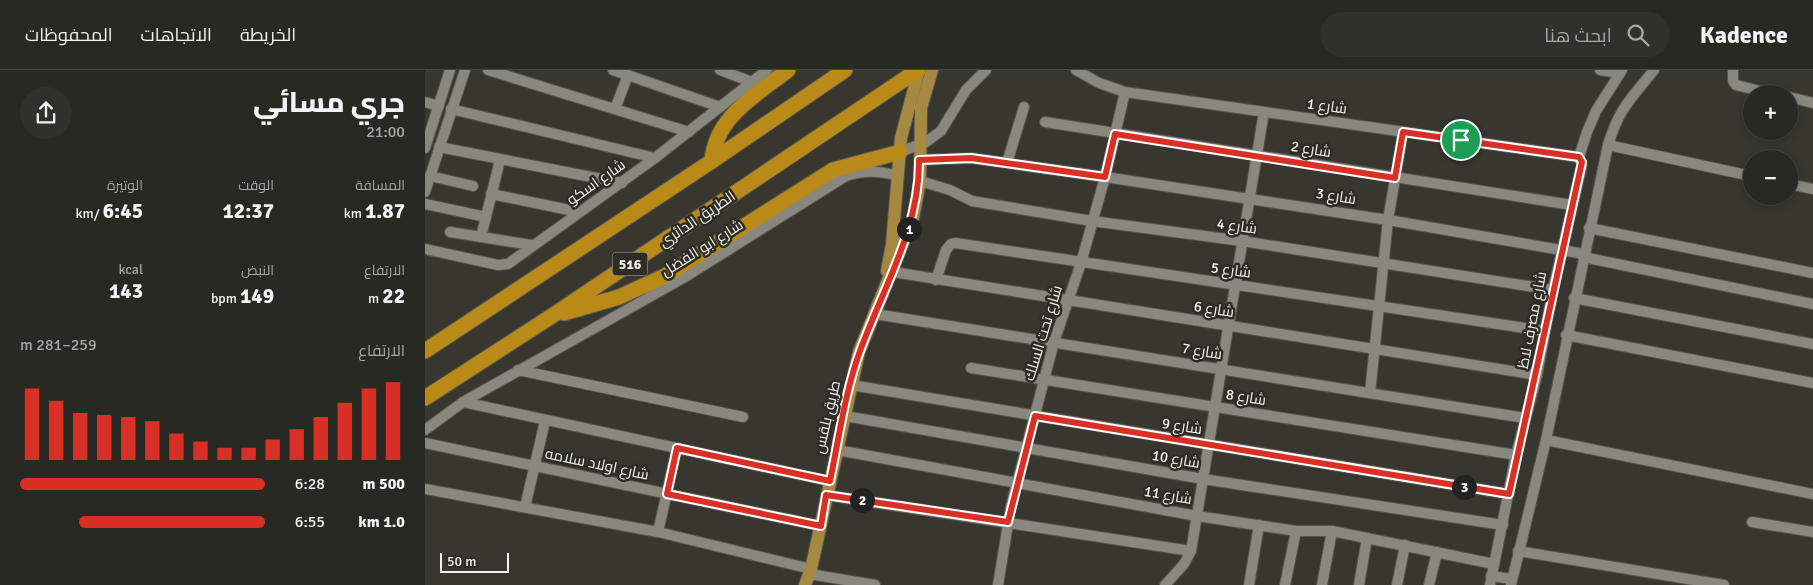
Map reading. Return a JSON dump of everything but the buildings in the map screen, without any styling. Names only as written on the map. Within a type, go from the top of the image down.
[{"type":"highway","points":[[712,161],[716,140],[728,119],[788,70]]},
{"type":"highway","name":"516","points":[[425,351],[712,161],[845,70]]},
{"type":"highway","name":"الطريق الدائري","points":[[425,398],[555,314],[918,70]]},
{"type":"highway","points":[[555,314],[603,303],[650,284],[754,222],[833,170],[900,152]]},
{"type":"main road","points":[[890,271],[900,152],[906,112],[918,70]]},
{"type":"main road","points":[[890,271],[913,218],[920,181],[921,108],[932,70]]},
{"type":"main road","name":"طريق بلقس","points":[[809,576],[859,352],[890,271]]},
{"type":"street","points":[[425,145],[450,70]]},
{"type":"street","points":[[425,192],[465,70]]},
{"type":"street","points":[[488,70],[689,132]]},
{"type":"street","points":[[613,70],[720,107]]},
{"type":"street","points":[[720,70],[752,82]]},
{"type":"street","name":"شارع اسكو","points":[[425,249],[504,266],[655,158],[767,70]]},
{"type":"street","points":[[900,152],[920,145],[941,131],[966,90],[986,70]]},
{"type":"street","name":"شارع 1","points":[[1076,70],[1099,83],[1125,92],[1579,157]]},
{"type":"street","points":[[1600,70],[1621,72]]},
{"type":"street","points":[[1491,580],[1511,582],[1545,440],[1589,228],[1613,127],[1628,99],[1654,70]]},
{"type":"street","points":[[1733,70],[1733,81],[1736,85],[1743,87]]},
{"type":"street","name":"شارع مصرف لاظ","points":[[1491,580],[1516,455],[1537,375],[1553,290],[1582,165],[1579,157],[1596,111],[1621,72]]},
{"type":"street","points":[[615,110],[628,75]]},
{"type":"street","name":"شارع تحت السلك","points":[[999,585],[1008,522],[1044,379],[1093,221],[1125,92]]},
{"type":"street","points":[[1798,99],[1813,103]]},
{"type":"street","points":[[425,102],[439,106]]},
{"type":"street","points":[[1007,163],[1024,107]]},
{"type":"street","points":[[451,109],[655,158]]},
{"type":"street","points":[[1165,585],[1184,564],[1191,551],[1264,112]]},
{"type":"street","name":"شارع 2","points":[[1045,122],[1572,205]]},
{"type":"street","points":[[1370,393],[1376,350],[1388,220],[1403,132]]},
{"type":"street","points":[[1608,145],[1743,174]]},
{"type":"street","points":[[439,147],[621,182]]},
{"type":"street","name":"شارع 3","points":[[919,160],[971,158],[1249,197],[1562,249],[1583,256],[1813,304]]},
{"type":"street","points":[[481,237],[500,160]]},
{"type":"street","name":"شارع ابو الفضل","points":[[425,430],[463,402],[685,277],[845,176],[862,171],[878,171],[897,175]]},
{"type":"street","points":[[430,176],[473,186]]},
{"type":"street","name":"شارع 4","points":[[920,181],[951,190],[971,201],[1553,290]]},
{"type":"street","points":[[1798,186],[1813,189]]},
{"type":"street","points":[[491,194],[579,212]]},
{"type":"street","points":[[425,204],[485,217]]},
{"type":"street","points":[[1589,228],[1813,274]]},
{"type":"street","points":[[450,232],[531,245]]},
{"type":"street","name":"شارع 5","points":[[936,280],[946,250],[951,244],[1545,331]]},
{"type":"street","name":"شارع 6","points":[[890,271],[936,280],[1537,375]]},
{"type":"street","points":[[1574,298],[1813,344]]},
{"type":"street","name":"شارع 7","points":[[875,314],[1525,418]]},
{"type":"street","points":[[1566,335],[1813,383]]},
{"type":"street","name":"شارع 8","points":[[971,368],[1516,455]]},
{"type":"street","points":[[518,370],[743,417]]},
{"type":"street","name":"شارع 9","points":[[851,384],[1509,494]]},
{"type":"street","points":[[463,402],[830,481]]},
{"type":"street","name":"شارع 10","points":[[845,416],[1203,479],[1503,525]]},
{"type":"street","points":[[525,507],[545,421]]},
{"type":"street","points":[[1545,440],[1813,494]]},
{"type":"street","name":"شارع اولاد سلامه","points":[[425,443],[821,526]]},
{"type":"street","points":[[658,532],[677,448]]},
{"type":"street","name":"شارع 11","points":[[837,450],[1197,516],[1296,531],[1332,531],[1494,564]]},
{"type":"street","points":[[425,489],[658,532],[809,576],[875,585]]},
{"type":"street","points":[[826,495],[1191,551]]},
{"type":"street","points":[[1752,522],[1813,532]]},
{"type":"street","points":[[1249,585],[1259,525]]},
{"type":"street","points":[[1285,585],[1296,531]]},
{"type":"street","points":[[1322,585],[1332,531]]},
{"type":"street","points":[[1359,585],[1367,538]]},
{"type":"street","points":[[1397,585],[1405,546]]},
{"type":"street","points":[[1519,551],[1724,585]]},
{"type":"street","points":[[1429,585],[1437,552]]},
{"type":"route","points":[[1403,132],[1461,140],[1579,157],[1582,162],[1553,290],[1537,375],[1516,455],[1509,494],[1035,416],[1008,522],[826,495],[821,526],[667,494],[677,448],[830,481],[859,352],[884,288],[893,272],[913,218],[920,181],[919,160],[971,158],[1105,177],[1115,134],[1395,178],[1403,132]]}]
